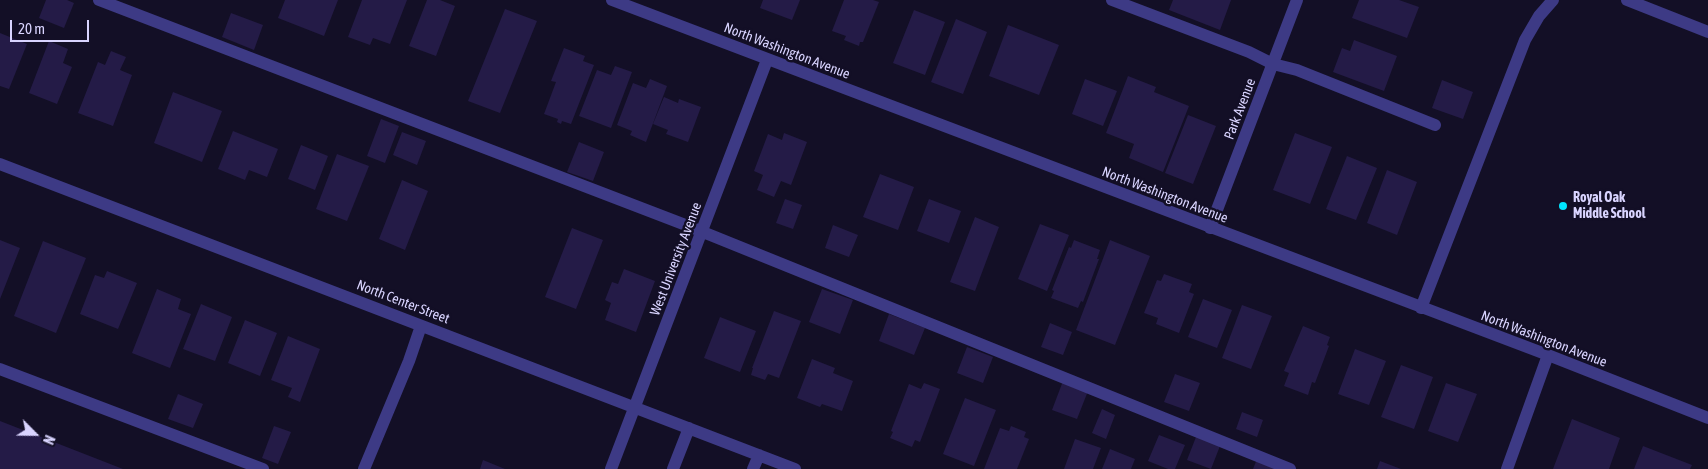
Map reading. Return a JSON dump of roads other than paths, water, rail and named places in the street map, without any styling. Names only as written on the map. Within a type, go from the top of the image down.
[{"type":"street","name":"North Washington Avenue","points":[[612,0],[1548,355],[1708,418]]},
{"type":"street","points":[[1112,0],[1250,52],[1273,64],[1297,70],[1435,125]]},
{"type":"street","name":"Park Avenue","points":[[1210,228],[1297,0]]},
{"type":"street","points":[[1421,308],[1525,40],[1538,16],[1553,0]]},
{"type":"street","points":[[1627,0],[1708,32]]},
{"type":"street","points":[[102,1],[702,232],[1290,469]]},
{"type":"street","name":"West University Avenue","points":[[611,469],[767,60]]},
{"type":"street","name":"North Center Street","points":[[0,164],[795,469]]},
{"type":"street","points":[[364,469],[409,361],[421,326]]},
{"type":"street","points":[[1507,469],[1548,355]]},
{"type":"street","points":[[0,369],[263,469]]},
{"type":"street","points":[[673,469],[689,428]]},
{"type":"street","points":[[752,469],[758,455]]},
{"type":"place","name":"Royal Oak Middle School","points":[[1563,206]]}]
